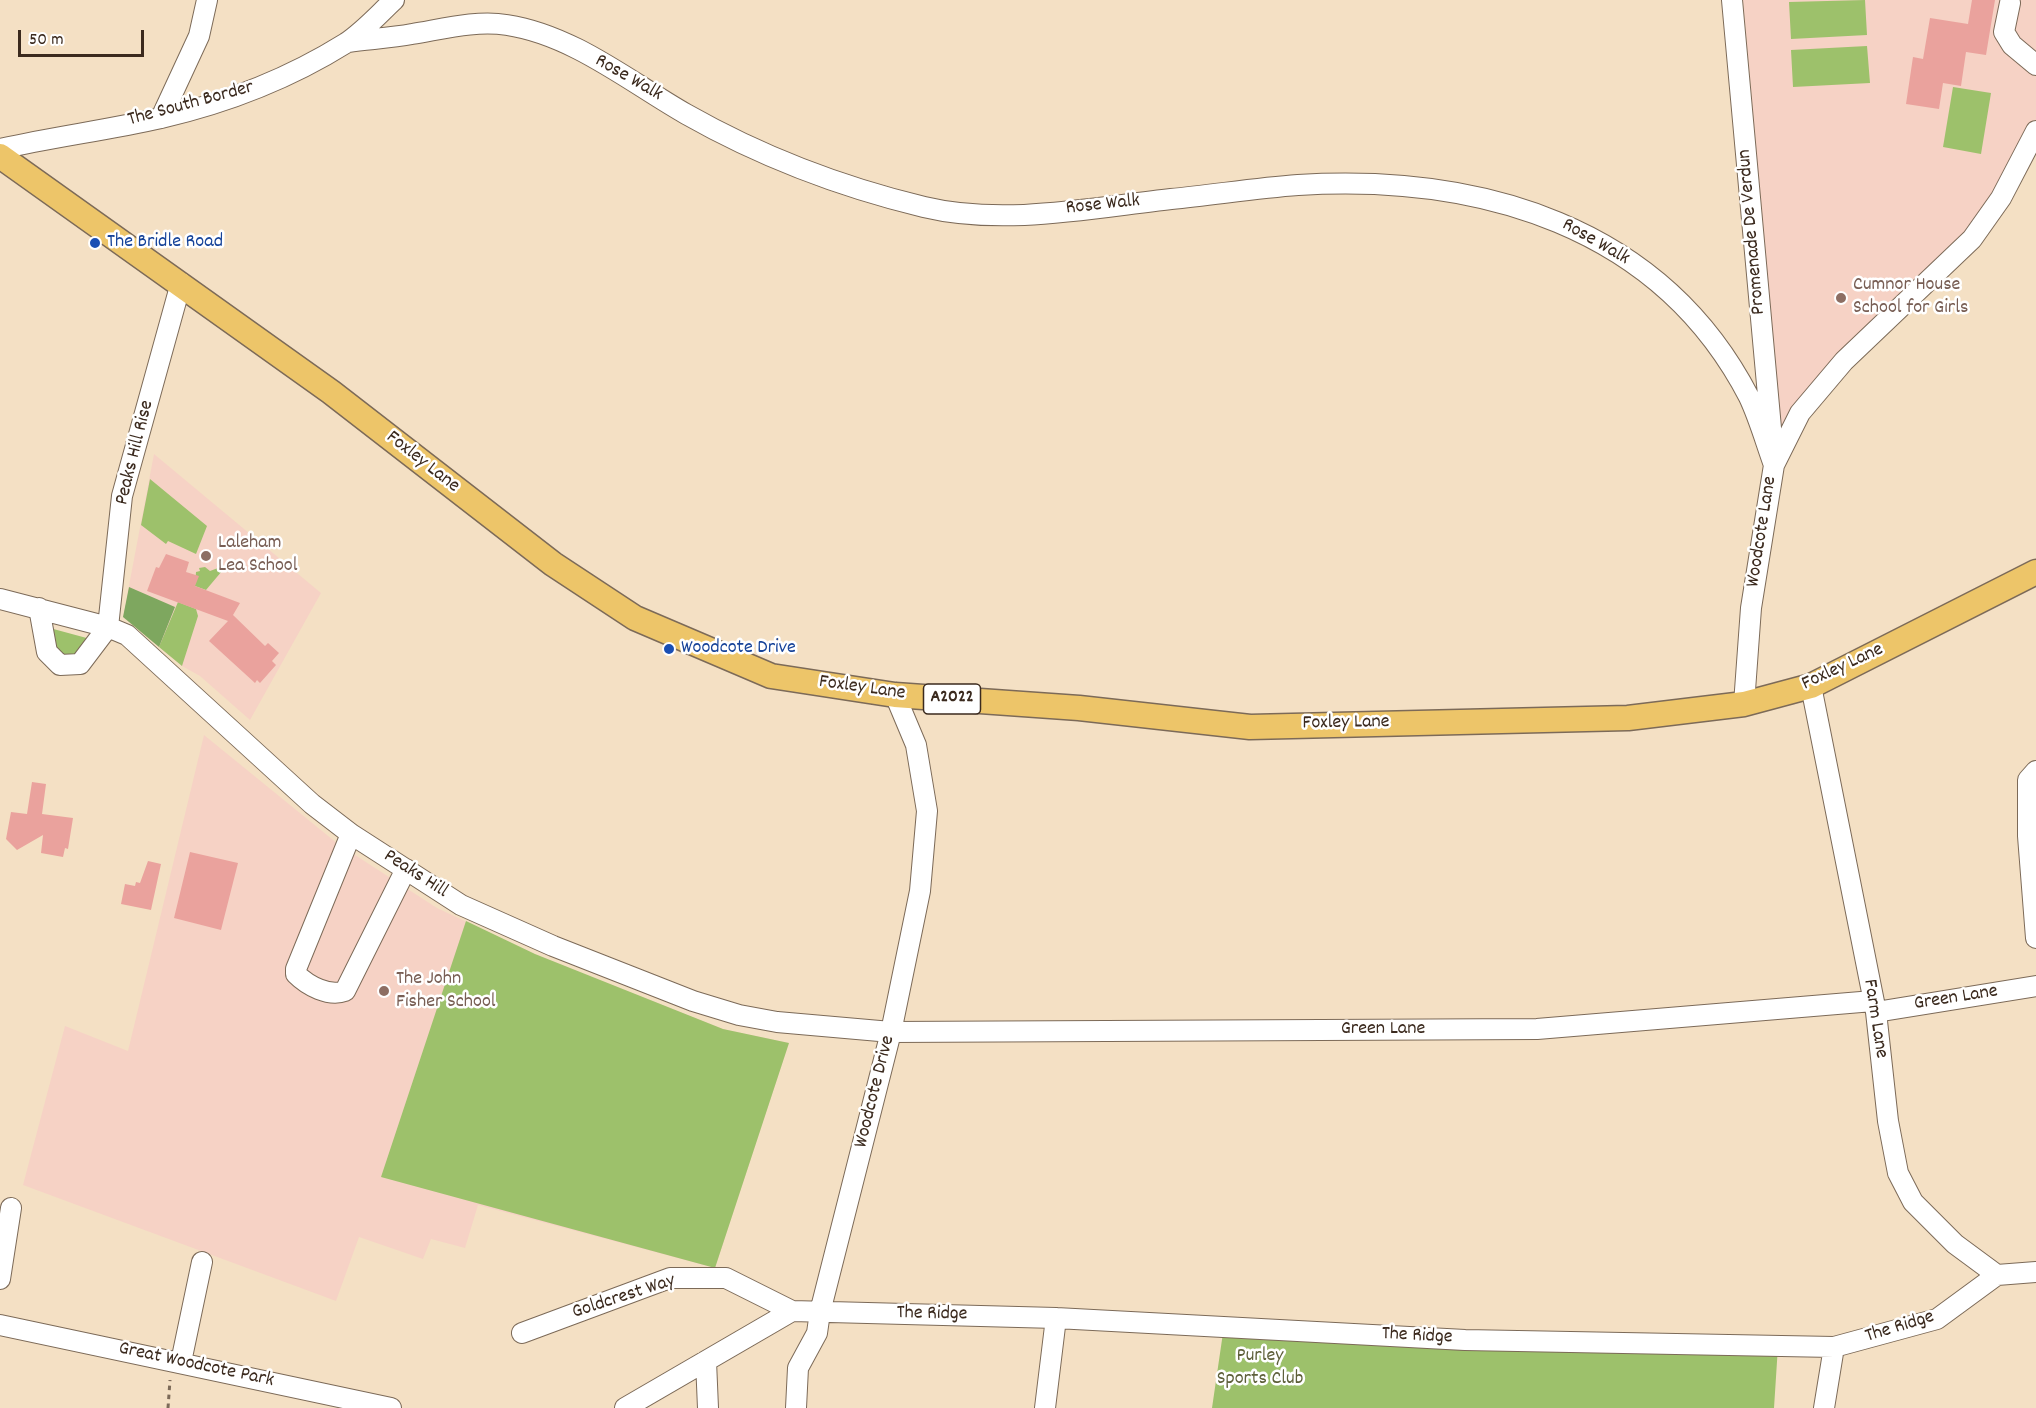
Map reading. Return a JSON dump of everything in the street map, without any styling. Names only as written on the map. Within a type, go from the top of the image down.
[{"type":"main road","name":"Foxley Lane","points":[[0,156],[331,392],[552,564],[635,618],[771,676],[895,695],[1079,708],[1250,727],[1628,718],[1744,704],[1810,686],[2036,572]]},
{"type":"street","points":[[161,118],[199,36],[207,0]]},
{"type":"street","name":"The South Border","points":[[0,149],[55,136],[161,118],[240,95],[292,73],[348,42],[394,0]]},
{"type":"street","name":"Promenade De Verdun","points":[[1732,0],[1773,465]]},
{"type":"street","points":[[2010,3],[2004,32],[2012,45],[2036,65]]},
{"type":"street","name":"Rose Walk","points":[[348,42],[471,25],[506,25],[570,47],[611,68],[685,113],[761,152],[871,192],[958,214],[1019,214],[1298,185],[1353,184],[1443,191],[1516,207],[1550,218],[1592,237],[1633,264],[1686,309],[1725,357],[1750,400],[1773,465]]},
{"type":"street","name":"Woodcote Lane","points":[[1744,704],[1751,608],[1773,465],[1800,413],[1844,361],[1972,238],[2001,198],[2036,131]]},
{"type":"street","name":"Peaks Hill Rise","points":[[108,627],[122,496],[181,283]]},
{"type":"street","name":"Peaks Hill","points":[[0,599],[108,627],[127,635],[150,653],[275,772],[351,834],[461,905],[553,946],[693,1001],[739,1015],[777,1022],[891,1032]]},
{"type":"street","points":[[39,608],[47,652],[60,665],[80,664],[108,627]]},
{"type":"street","name":"Farm Lane","points":[[1810,686],[1874,1007],[1888,1121],[1898,1173],[1913,1202],[1955,1245],[1997,1275]]},
{"type":"street","name":"Woodcote Drive","points":[[796,1408],[798,1368],[817,1333],[820,1312],[891,1032],[920,891],[927,811],[916,745],[895,695]]},
{"type":"street","points":[[2036,771],[2028,780],[2028,836],[2036,938]]},
{"type":"street","points":[[351,834],[297,969],[296,974],[301,980],[328,993],[336,994],[345,991],[406,869]]},
{"type":"street","name":"Green Lane","points":[[891,1032],[1536,1029],[1874,1007],[2036,986]]},
{"type":"street","points":[[0,1279],[11,1208]]},
{"type":"street","points":[[177,1362],[202,1262]]},
{"type":"street","points":[[1997,1275],[2036,1272]]},
{"type":"street","name":"The Ridge","points":[[820,1312],[1056,1318],[1465,1340],[1834,1347],[1937,1319],[1997,1275]]},
{"type":"street","name":"Goldcrest Way","points":[[522,1333],[670,1278],[726,1278],[792,1311]]},
{"type":"street","points":[[625,1408],[792,1311],[820,1312]]},
{"type":"street","points":[[1045,1408],[1056,1318]]},
{"type":"street","name":"Great Woodcote Park","points":[[0,1325],[392,1408]]},
{"type":"street","points":[[1824,1408],[1834,1347]]},
{"type":"street","points":[[706,1361],[708,1408]]},
{"type":"path","points":[[168,1408],[177,1362]]},
{"type":"shaded area","name":"Cumnor House School for Girls","points":[[1743,0],[2036,0],[2036,140],[2002,200],[1782,443]]},
{"type":"shaded area","name":"Laleham Lea School","points":[[154,454],[321,593],[250,720],[200,676],[182,666],[123,617]]},
{"type":"shaded area","name":"The John Fisher School","points":[[204,735],[338,844],[437,908],[537,955],[723,1029],[789,1043],[715,1268],[478,1205],[465,1248],[431,1239],[423,1259],[359,1237],[336,1301],[23,1185],[65,1026],[128,1051]]},
{"type":"green space","points":[[1865,0],[1867,35],[1791,39],[1789,2]]},
{"type":"green space","points":[[1867,46],[1870,83],[1793,87],[1791,50]]},
{"type":"green space","points":[[1953,87],[1991,93],[1981,154],[1943,147]]},
{"type":"green space","points":[[150,479],[207,526],[196,554],[168,541],[166,544],[141,525]]},
{"type":"green space","points":[[205,567],[210,571],[218,568],[222,571],[206,590],[195,586],[196,572],[200,571],[199,568]]},
{"type":"green space","points":[[129,587],[175,607],[159,647],[123,617]]},
{"type":"green space","points":[[178,602],[196,609],[198,616],[182,666],[159,647]]},
{"type":"green space","points":[[46,627],[94,640],[84,656],[60,656]]},
{"type":"green space","points":[[466,921],[535,954],[723,1029],[789,1043],[715,1268],[381,1177]]},
{"type":"green space","name":"Purley Sports Club","points":[[1224,1326],[1778,1346],[1774,1408],[1212,1408]]},
{"type":"building","points":[[1972,0],[1995,0],[1986,55],[1966,52],[1961,86],[1943,83],[1939,109],[1906,104],[1913,57],[1923,59],[1930,18],[1968,24]]},
{"type":"building","points":[[166,554],[189,562],[186,572],[199,576],[195,586],[240,603],[233,615],[265,646],[268,643],[279,653],[272,661],[276,665],[260,683],[257,680],[255,683],[209,641],[228,621],[147,591],[156,567],[159,568]]},
{"type":"building","points":[[32,782],[46,784],[42,814],[73,818],[68,849],[65,848],[63,857],[41,853],[43,835],[17,850],[6,839],[11,812],[27,814]]},
{"type":"building","points":[[190,852],[238,863],[221,930],[174,918]]},
{"type":"building","points":[[148,861],[161,864],[151,910],[121,904],[125,884],[135,886],[136,882],[140,883]]},
{"type":"place","name":"The Bridle Road","points":[[95,243]]},
{"type":"place","name":"Cumnor House School for Girls","points":[[1841,298]]},
{"type":"place","name":"Laleham Lea School","points":[[206,556]]},
{"type":"place","name":"Woodcote Drive","points":[[669,649]]},
{"type":"place","name":"The John Fisher School","points":[[384,991]]}]
